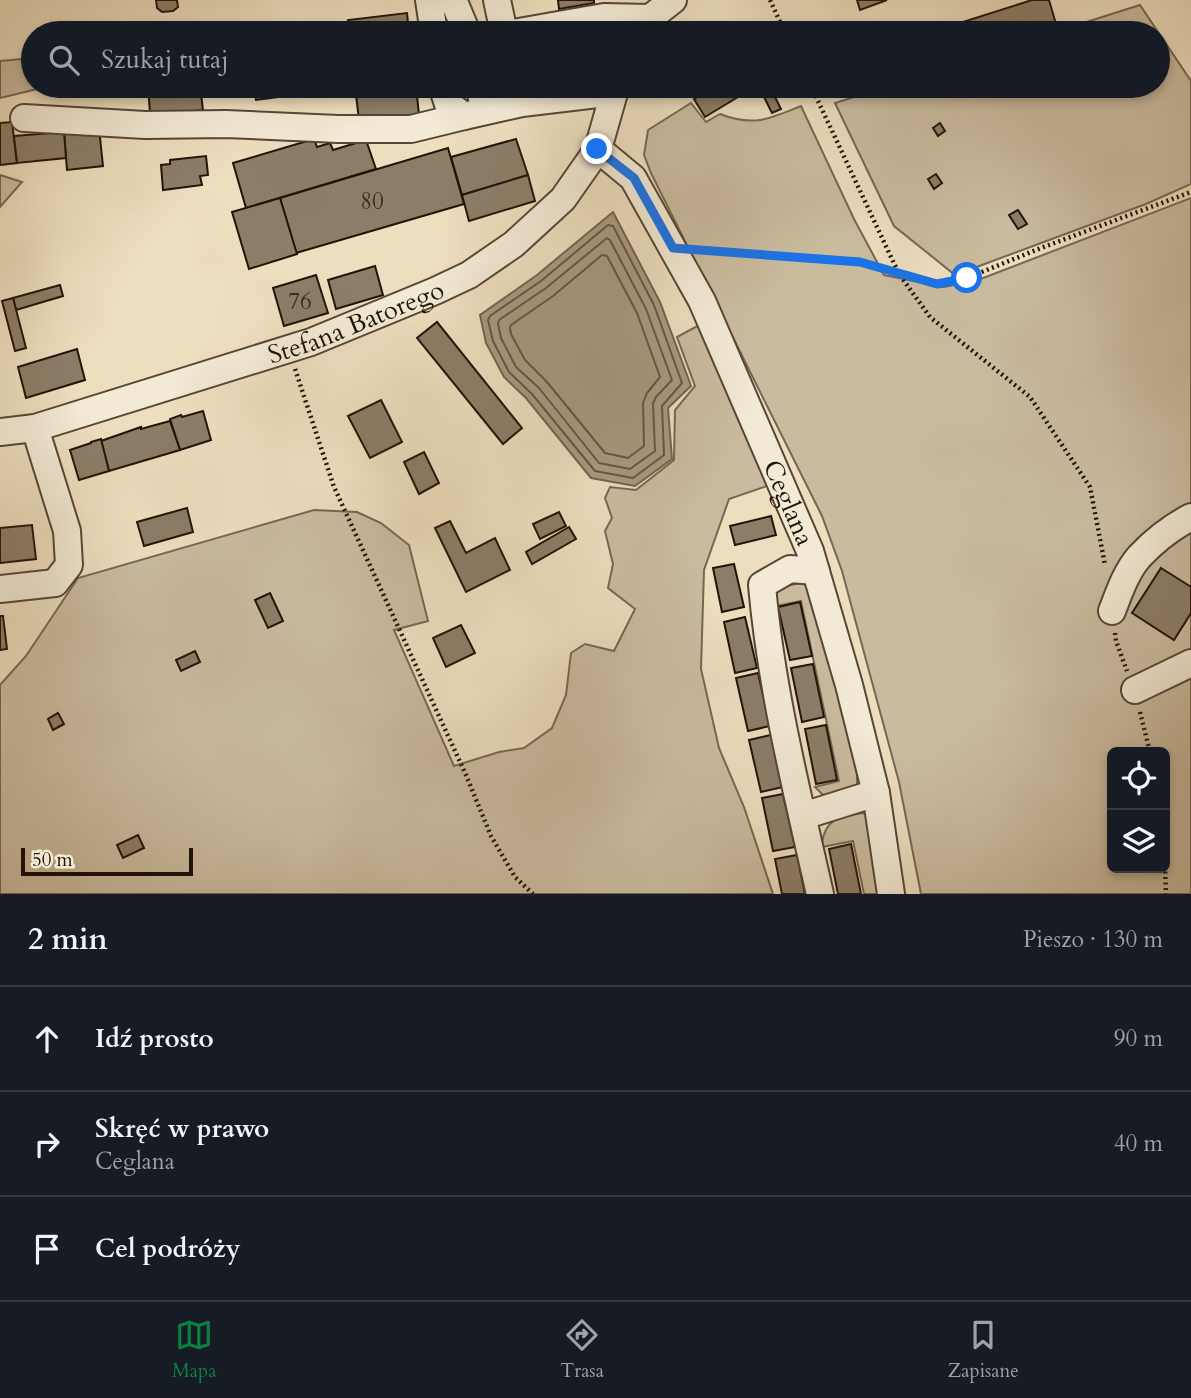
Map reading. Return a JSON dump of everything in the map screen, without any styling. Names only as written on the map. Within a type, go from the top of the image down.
[{"type":"street","points":[[429,0],[432,21]]},
{"type":"street","points":[[448,0],[455,5],[462,21]]},
{"type":"street","points":[[497,0],[501,21]]},
{"type":"street","points":[[581,21],[604,17],[641,17],[673,0]]},
{"type":"street","points":[[446,98],[448,103],[476,105]]},
{"type":"street","points":[[23,118],[145,125],[226,124],[411,129],[503,98]]},
{"type":"street","name":"Stefana Batorego","points":[[0,432],[35,428],[311,342],[469,275],[514,244],[563,199],[597,149],[612,98]]},
{"type":"street","name":"Ceglana","points":[[597,149],[634,178],[702,301],[810,551],[849,685],[876,793],[891,894]]},
{"type":"street","points":[[0,589],[55,583],[69,565],[67,530],[35,428]]},
{"type":"street","points":[[1112,611],[1121,587],[1138,558],[1176,525],[1191,517]]},
{"type":"street","points":[[816,571],[790,569],[762,585],[766,629],[780,714],[820,894]]},
{"type":"street","points":[[1135,690],[1191,663]]},
{"type":"street","points":[[803,816],[876,793]]},
{"type":"path","points":[[770,0],[780,21]]},
{"type":"path","points":[[817,98],[899,274],[930,317],[1030,397],[1090,486],[1106,572]]},
{"type":"path","points":[[673,248],[860,262],[937,284],[967,278],[1191,192]]},
{"type":"path","points":[[288,348],[334,487],[491,836],[515,877],[533,894]]},
{"type":"path","points":[[1112,611],[1116,641],[1135,690],[1149,747]]},
{"type":"path","points":[[1165,873],[1166,894]]},
{"type":"shaded area","points":[[1140,5],[1151,21],[1090,21]]},
{"type":"shaded area","points":[[1170,50],[1191,81],[1191,184],[1146,204],[955,275],[894,226],[835,103],[851,98],[1170,98]]},
{"type":"shaded area","points":[[21,59],[21,93],[0,98],[0,61]]},
{"type":"shaded area","points":[[691,103],[706,122],[720,114],[742,120],[761,120],[801,106],[854,219],[884,275],[944,287],[978,280],[1191,198],[1191,894],[921,894],[899,782],[842,571],[822,516],[644,155],[648,130]]},
{"type":"shaded area","points":[[0,175],[22,182],[0,207]]},
{"type":"shaded area","points":[[703,323],[767,486],[729,499],[704,570],[701,669],[719,748],[744,807],[773,894],[0,894],[0,685],[26,656],[78,578],[314,510],[357,512],[381,523],[409,545],[428,621],[394,630],[454,766],[499,752],[524,748],[552,728],[566,695],[571,653],[585,644],[614,651],[635,609],[608,588],[613,564],[605,531],[612,518],[605,498],[610,487],[636,490],[674,460],[675,410],[695,386],[677,337]]},
{"type":"shaded area","points":[[801,583],[809,586],[824,633],[857,774],[855,789],[828,797],[815,787],[839,781],[801,601],[771,607],[773,594],[785,586]]},
{"type":"shaded area","points":[[863,813],[870,816],[881,894],[864,894],[853,841],[822,847],[829,825],[840,818]]},
{"type":"water","points":[[613,212],[660,302],[691,386],[668,408],[672,459],[635,486],[591,478],[526,398],[504,377],[486,343],[480,315],[537,275]]},
{"type":"building","points":[[156,0],[177,0],[178,7],[173,11],[162,12],[157,8]]},
{"type":"building","points":[[558,0],[594,0],[594,3],[559,9]]},
{"type":"building","points":[[857,0],[887,0],[860,10]]},
{"type":"building","points":[[1032,0],[1049,0],[1055,21],[966,21]]},
{"type":"building","points":[[407,13],[408,21],[348,21]]},
{"type":"building","points":[[149,98],[202,98],[203,110],[150,113]]},
{"type":"building","points":[[356,98],[417,98],[419,115],[359,120]]},
{"type":"building","points":[[696,98],[736,98],[705,117]]},
{"type":"building","points":[[764,98],[776,98],[781,109],[772,113]]},
{"type":"building","points":[[12,122],[17,163],[0,165],[0,123]]},
{"type":"building","points":[[940,123],[945,131],[938,136],[933,128]]},
{"type":"building","points":[[99,128],[103,166],[67,170],[64,132]]},
{"type":"building","points":[[64,132],[66,158],[17,163],[14,136]]},
{"type":"building","points":[[314,139],[317,147],[330,143],[333,150],[366,140],[376,169],[246,208],[233,163]]},
{"type":"building","points":[[516,139],[528,175],[462,195],[451,157]]},
{"type":"building","points":[[448,148],[464,204],[296,253],[280,198]]},
{"type":"building","points":[[206,156],[208,175],[200,176],[202,185],[163,190],[161,165],[170,164],[170,160]]},
{"type":"building","points":[[936,174],[942,183],[934,189],[928,179]]},
{"type":"building","points":[[528,175],[535,201],[469,221],[462,195]]},
{"type":"building","points":[[280,198],[297,254],[249,269],[232,212]]},
{"type":"building","points":[[1018,210],[1027,224],[1018,229],[1009,215]]},
{"type":"building","points":[[375,266],[383,295],[336,309],[328,280]]},
{"type":"building","points":[[316,275],[328,313],[284,326],[273,288]]},
{"type":"building","points":[[60,285],[63,296],[16,310],[13,298]]},
{"type":"building","points":[[13,298],[26,348],[15,351],[2,301]]},
{"type":"building","points":[[437,322],[522,428],[503,444],[417,338]]},
{"type":"building","points":[[77,349],[85,380],[26,398],[18,367]]},
{"type":"building","points":[[381,400],[402,442],[370,458],[348,416]]},
{"type":"building","points":[[203,411],[211,440],[180,450],[170,419]]},
{"type":"building","points":[[170,421],[180,450],[109,471],[101,441],[141,427]]},
{"type":"building","points":[[101,439],[109,471],[79,480],[70,450]]},
{"type":"building","points":[[424,452],[439,483],[419,494],[404,462]]},
{"type":"building","points":[[187,508],[193,532],[144,546],[137,522]]},
{"type":"building","points":[[559,512],[566,526],[540,539],[533,524]]},
{"type":"building","points":[[771,516],[776,535],[735,545],[730,526]]},
{"type":"building","points":[[450,521],[466,553],[495,538],[510,570],[466,592],[435,528]]},
{"type":"building","points":[[32,525],[36,559],[0,563],[0,528]]},
{"type":"building","points":[[569,527],[576,539],[532,564],[526,552]]},
{"type":"building","points":[[734,564],[744,607],[722,612],[713,568]]},
{"type":"building","points":[[1161,568],[1191,587],[1191,613],[1174,640],[1132,613]]},
{"type":"building","points":[[270,593],[283,621],[268,628],[255,600]]},
{"type":"building","points":[[800,602],[812,656],[790,660],[778,607]]},
{"type":"building","points":[[0,616],[3,616],[7,649],[0,650]]},
{"type":"building","points":[[745,617],[757,668],[735,673],[724,622]]},
{"type":"building","points":[[461,625],[475,653],[446,667],[433,638]]},
{"type":"building","points":[[195,651],[200,662],[181,671],[176,660]]},
{"type":"building","points":[[813,664],[824,717],[802,722],[791,668]]},
{"type":"building","points":[[758,673],[770,726],[748,731],[736,678]]},
{"type":"building","points":[[58,713],[64,724],[53,730],[48,719]]},
{"type":"building","points":[[826,725],[837,780],[816,784],[805,729]]},
{"type":"building","points":[[771,735],[783,787],[761,792],[749,740]]},
{"type":"building","points":[[783,794],[795,847],[773,851],[762,798]]},
{"type":"building","points":[[138,835],[144,848],[123,858],[117,845]]},
{"type":"building","points":[[851,844],[861,894],[838,894],[829,849]]},
{"type":"building","points":[[797,855],[805,894],[782,894],[775,859]]},
{"type":"route","points":[[597,149],[634,178],[673,248],[860,262],[937,284],[967,278]]}]
